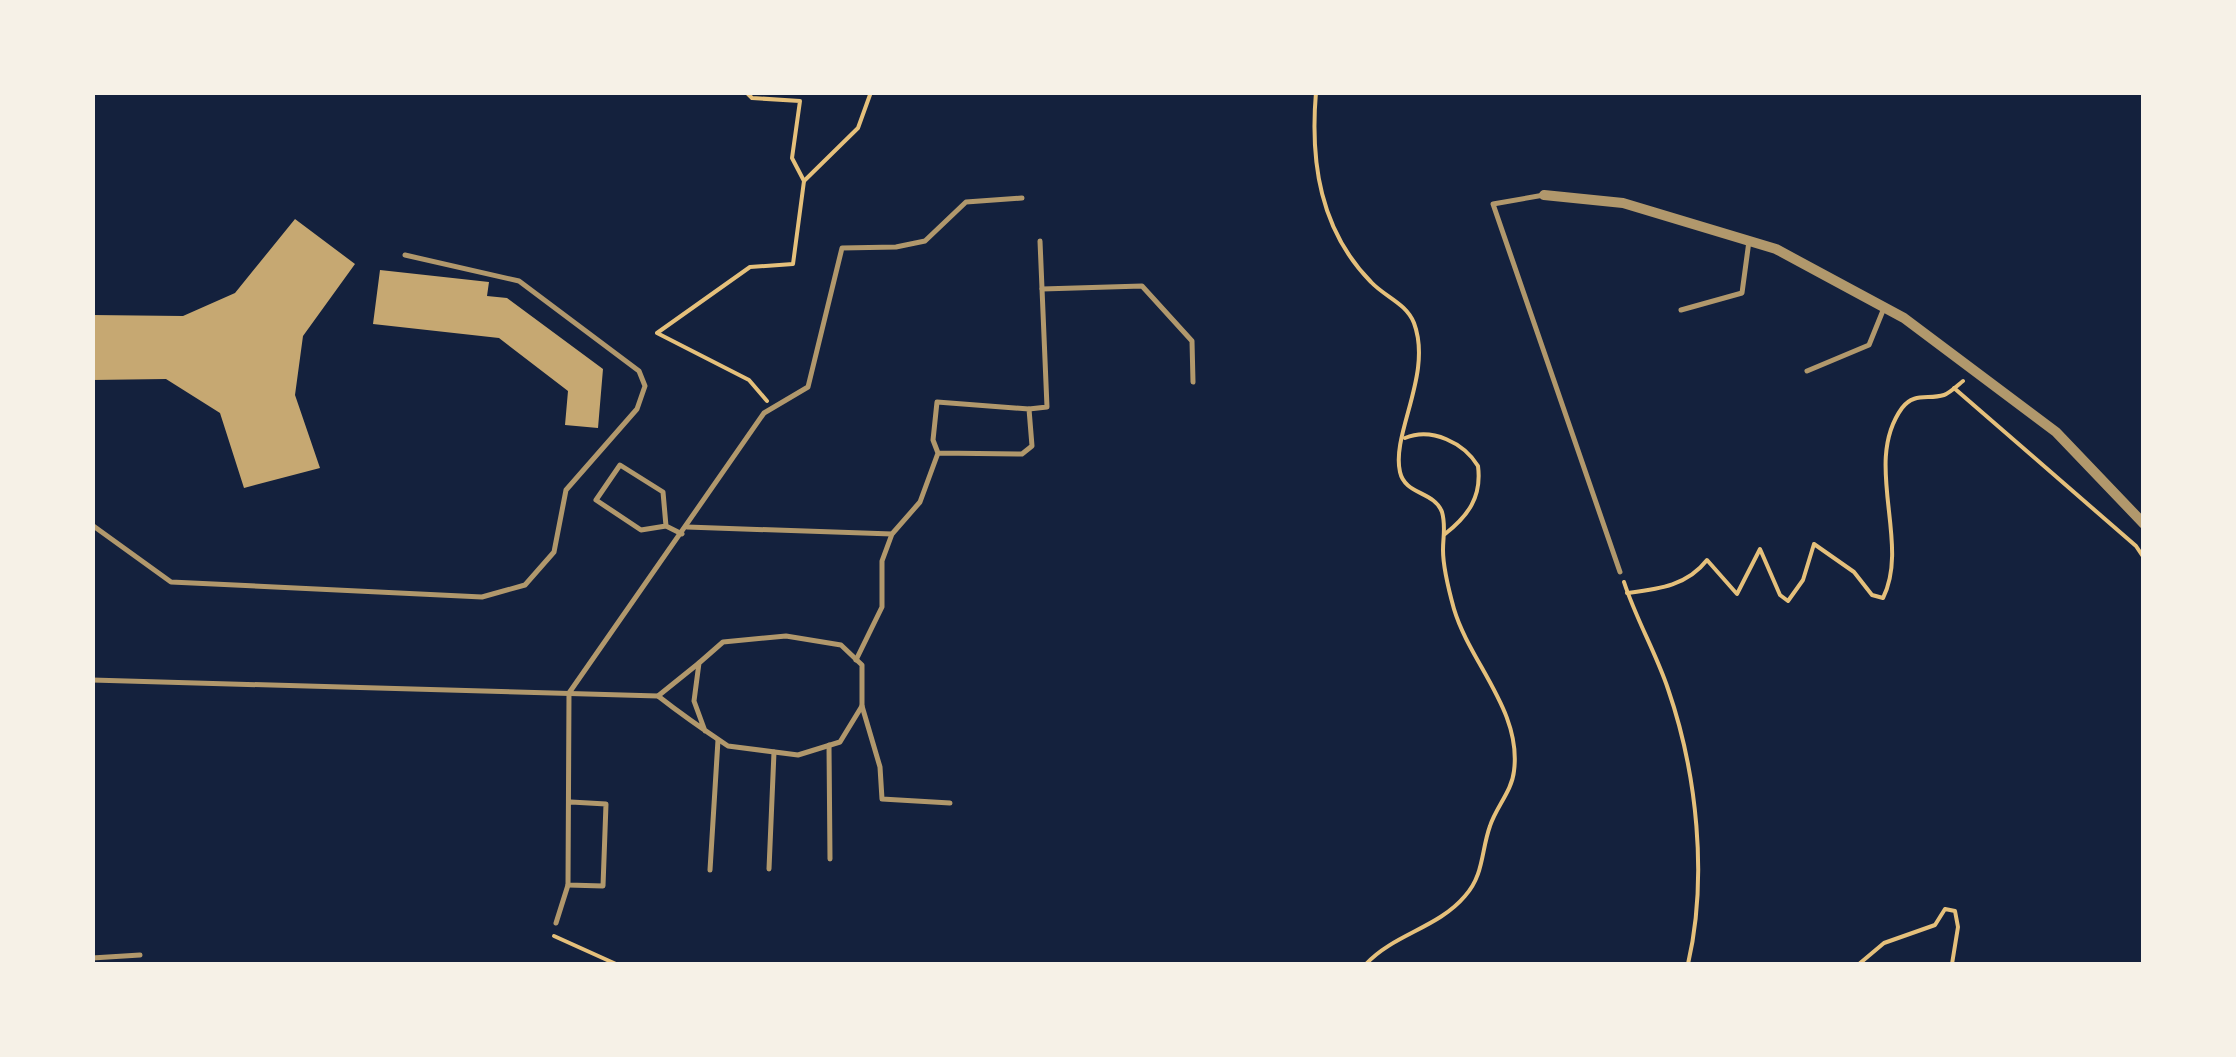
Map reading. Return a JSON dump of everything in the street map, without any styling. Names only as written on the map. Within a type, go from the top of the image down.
[{"type":"street","points":[[1544,196],[1623,203],[1776,249],[1884,307],[2056,432],[2144,524]]},
{"type":"lane","points":[[1544,196],[1493,204],[1620,572]]},
{"type":"lane","points":[[556,922],[568,884],[569,694],[764,413],[808,386],[842,248],[896,248],[924,241],[966,202],[1022,198]]},
{"type":"lane","points":[[856,660],[882,607],[882,560],[892,534],[920,502],[938,453],[933,440],[937,402],[1047,407],[1040,241]]},
{"type":"lane","points":[[1681,310],[1742,292],[1749,241]]},
{"type":"lane","points":[[92,525],[172,582],[482,597],[525,585],[554,552],[566,490],[637,409],[645,386],[638,371],[519,281],[404,255]]},
{"type":"lane","points":[[1042,288],[1142,286],[1192,340],[1193,382]]},
{"type":"lane","points":[[1807,371],[1868,344],[1884,307]]},
{"type":"lane","points":[[938,453],[1022,454],[1032,446],[1029,409]]},
{"type":"lane","points":[[666,526],[663,492],[620,465],[596,500],[641,530],[666,526],[682,534]]},
{"type":"lane","points":[[687,527],[892,534]]},
{"type":"lane","points":[[658,696],[723,642],[786,636],[841,645],[862,665],[862,706],[880,767],[882,799],[950,803]]},
{"type":"lane","points":[[700,663],[694,701],[704,730]]},
{"type":"lane","points":[[92,680],[658,696],[728,746],[798,754],[840,742],[862,706]]},
{"type":"lane","points":[[710,870],[718,740]]},
{"type":"lane","points":[[829,745],[830,860]]},
{"type":"lane","points":[[768,869],[774,752]]},
{"type":"lane","points":[[568,884],[603,886],[604,869],[606,804],[571,802]]},
{"type":"lane","points":[[92,958],[140,955]]},
{"type":"path","points":[[746,92],[752,98],[800,101],[792,158],[804,181],[793,264],[750,267],[657,333],[749,380],[773,408]]},
{"type":"path","points":[[804,181],[858,128],[871,92]]},
{"type":"path","points":[[1316,92],[1312,156],[1327,211],[1358,267],[1408,312],[1417,333],[1416,382],[1398,461],[1404,483],[1438,504],[1446,534],[1442,552],[1453,604],[1470,649],[1502,706],[1514,759],[1513,777],[1489,826],[1481,869],[1467,894],[1445,915],[1391,943],[1366,964]]},
{"type":"path","points":[[1688,964],[1697,908],[1684,748],[1668,686],[1627,593],[1665,588],[1696,576],[1708,560],[1737,594],[1760,550],[1780,595],[1788,601],[1803,580],[1814,544],[1854,572],[1872,595],[1883,598],[1894,576],[1887,486],[1889,440],[1902,408],[1917,396],[1946,395],[1975,371]]},
{"type":"path","points":[[1954,388],[2136,546],[2144,558]]},
{"type":"path","points":[[1404,439],[1425,434],[1446,439],[1466,451],[1478,466],[1478,488],[1467,516],[1446,534]]},
{"type":"path","points":[[1860,964],[1884,944],[1935,925],[1946,909],[1954,912],[1958,927],[1952,964]]},
{"type":"path","points":[[556,922],[552,935],[616,964]]},
{"type":"building","points":[[295,219],[355,264],[303,336],[295,395],[320,468],[244,488],[220,413],[166,379],[92,380],[92,315],[183,316],[235,293]]},
{"type":"building","points":[[380,270],[489,282],[487,296],[507,298],[603,369],[598,428],[565,425],[568,391],[499,338],[373,324]]}]
